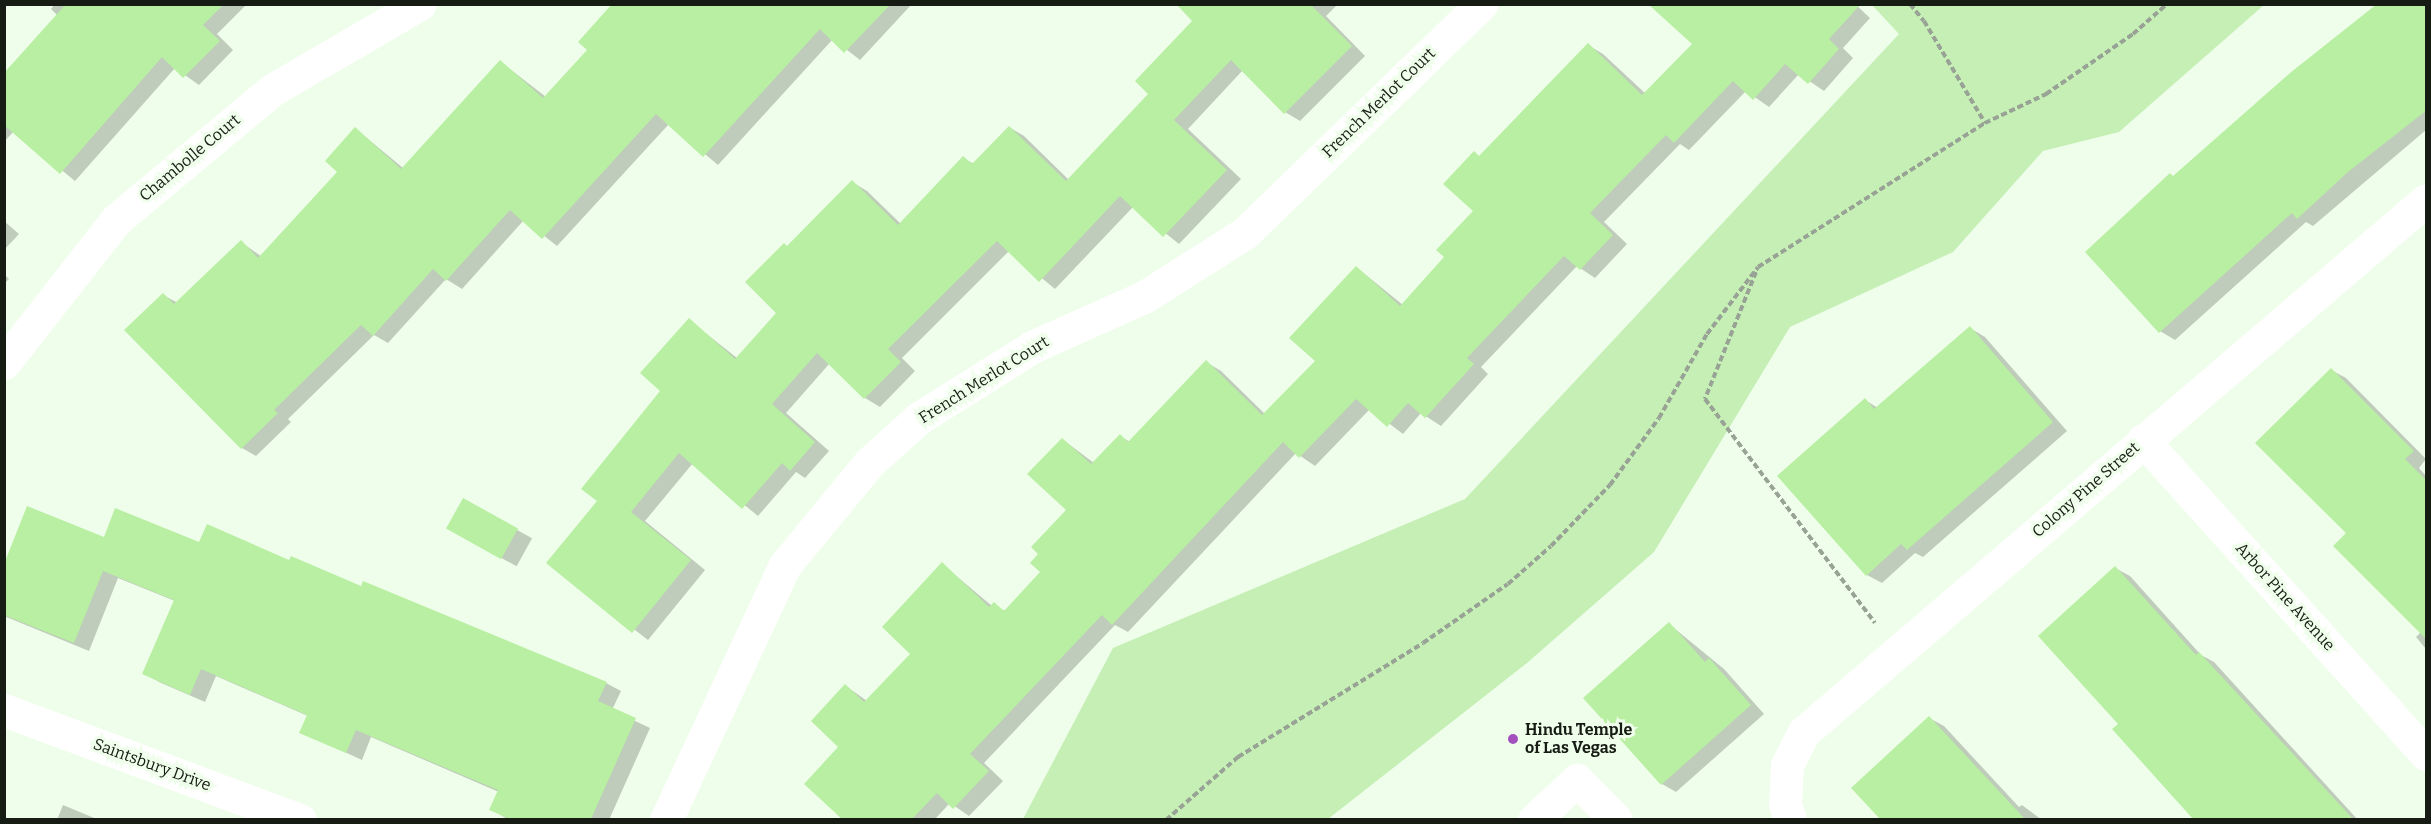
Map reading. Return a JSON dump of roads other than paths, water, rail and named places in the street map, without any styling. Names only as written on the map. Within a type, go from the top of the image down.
[{"type":"street","name":"Chambolle Court","points":[[4,363],[116,220],[272,90],[420,4]]},
{"type":"street","name":"French Merlot Court","points":[[666,819],[785,565],[869,463],[919,418],[1032,346],[1144,297],[1245,232],[1481,4]]},
{"type":"street","name":"Colony Pine Street","points":[[1787,812],[1787,765],[1804,732],[2143,440],[2427,200]]},
{"type":"street","name":"Arbor Pine Avenue","points":[[2143,440],[2427,754]]},
{"type":"street","name":"Saintsbury Drive","points":[[4,710],[300,819]]},
{"type":"street","points":[[1534,819],[1577,780],[1616,819]]},
{"type":"place","name":"Hindu Temple of Las Vegas","points":[[1513,739]]}]
